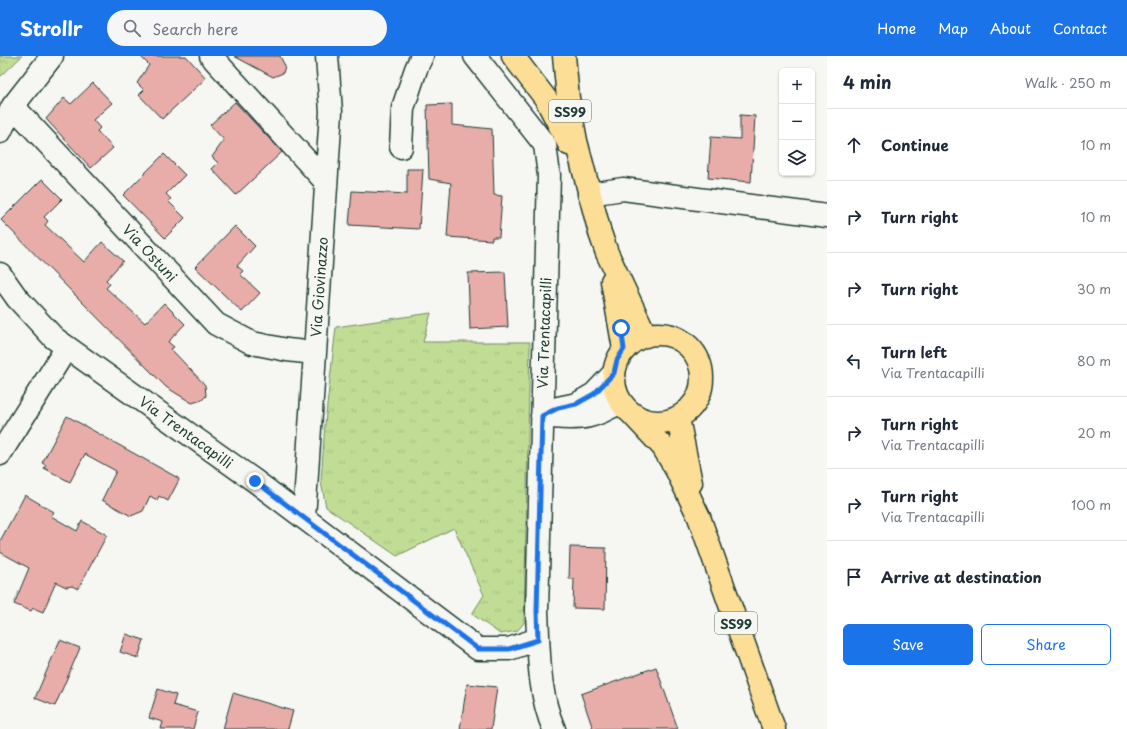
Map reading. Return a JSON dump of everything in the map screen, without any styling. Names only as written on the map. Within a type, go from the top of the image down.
[{"type":"main road","points":[[513,56],[546,99],[581,165]]},
{"type":"main road","name":"SS99","points":[[564,56],[568,98],[581,165],[607,253],[624,349]]},
{"type":"main road","name":"SS99","points":[[607,253],[646,336]]},
{"type":"main road","points":[[661,334],[675,337],[687,345],[696,356],[701,369],[702,384],[698,398],[690,410],[678,418],[666,422],[642,420],[626,408],[614,383],[614,373],[617,360],[624,349],[634,341],[646,336],[661,334]]},
{"type":"main road","name":"SS99","points":[[626,408],[663,447],[677,471],[699,517],[774,729]]},
{"type":"main road","name":"SS99","points":[[678,418],[699,517]]},
{"type":"street","points":[[0,132],[7,110],[52,56]]},
{"type":"street","points":[[211,56],[326,182]]},
{"type":"street","name":"Via Giovinazzo","points":[[304,518],[331,112],[327,56]]},
{"type":"street","points":[[401,147],[403,108],[422,56]]},
{"type":"street","name":"Via Trentacapilli","points":[[0,274],[17,298],[54,338],[304,518],[478,649],[509,649],[538,640],[537,611],[549,175],[545,145],[475,56]]},
{"type":"street","name":"Via Ostuni","points":[[7,110],[216,324],[252,342],[287,350],[315,353]]},
{"type":"street","points":[[589,194],[623,189],[827,216]]},
{"type":"street","points":[[0,454],[67,347]]},
{"type":"street","points":[[542,416],[558,408],[576,404],[594,394],[614,373]]},
{"type":"street","points":[[542,416],[586,418],[626,408]]},
{"type":"street","points":[[538,640],[539,668],[549,718],[554,729]]},
{"type":"green space","points":[[0,56],[22,56],[0,77]]},
{"type":"green space","points":[[431,313],[423,342],[530,342],[524,623],[517,631],[500,634],[472,614],[484,595],[454,528],[397,556],[326,507],[321,482],[325,423],[336,327]]},
{"type":"building","points":[[140,56],[186,56],[206,78],[162,119],[139,95],[144,90],[137,83],[149,65]]},
{"type":"building","points":[[234,56],[280,56],[285,66],[283,73],[273,77]]},
{"type":"building","points":[[93,83],[112,103],[93,120],[100,128],[97,131],[113,148],[91,168],[46,119],[64,98],[71,104]]},
{"type":"building","points":[[235,102],[282,152],[236,195],[212,169],[218,163],[212,157],[224,140],[210,125]]},
{"type":"building","points":[[452,104],[452,125],[492,129],[494,195],[502,196],[499,237],[492,237],[492,240],[447,237],[451,183],[429,179],[427,105]]},
{"type":"building","points":[[740,115],[755,116],[751,182],[708,178],[711,137],[740,139]]},
{"type":"building","points":[[164,154],[185,175],[166,194],[171,199],[168,201],[185,218],[165,238],[123,195]]},
{"type":"building","points":[[407,169],[423,169],[419,229],[349,225],[352,191],[407,194]]},
{"type":"building","points":[[42,179],[62,199],[44,217],[48,221],[45,225],[84,262],[102,242],[123,261],[106,280],[110,284],[106,288],[145,323],[164,303],[185,324],[168,342],[174,347],[171,349],[205,385],[206,396],[202,400],[192,403],[166,387],[1,220]]},
{"type":"building","points":[[235,226],[255,246],[237,266],[243,271],[240,274],[260,293],[242,312],[195,267]]},
{"type":"building","points":[[505,272],[508,327],[470,329],[468,273]]},
{"type":"building","points":[[67,416],[178,478],[179,480],[168,501],[159,496],[157,500],[150,496],[143,511],[131,516],[102,500],[116,471],[85,454],[70,482],[44,468],[46,465],[42,463]]},
{"type":"building","points":[[25,495],[54,512],[51,516],[77,531],[82,521],[107,535],[78,589],[72,586],[66,587],[56,582],[43,612],[33,608],[31,611],[14,604],[29,568],[0,552],[0,541]]},
{"type":"building","points":[[570,547],[606,548],[605,609],[573,608],[574,579],[569,579]]},
{"type":"building","points":[[126,634],[144,640],[138,658],[120,652]]},
{"type":"building","points":[[60,640],[80,648],[55,706],[35,698]]},
{"type":"building","points":[[656,667],[678,729],[593,729],[581,694]]},
{"type":"building","points":[[467,684],[497,687],[491,729],[460,729]]},
{"type":"building","points":[[158,689],[176,695],[173,705],[198,712],[193,729],[161,729],[163,722],[149,718]]},
{"type":"building","points":[[233,693],[293,711],[288,729],[223,729]]},
{"type":"route","points":[[255,481],[478,649],[509,649],[538,640],[537,611],[542,416],[558,408],[576,404],[594,394],[614,373],[617,360],[624,349],[621,328]]}]
